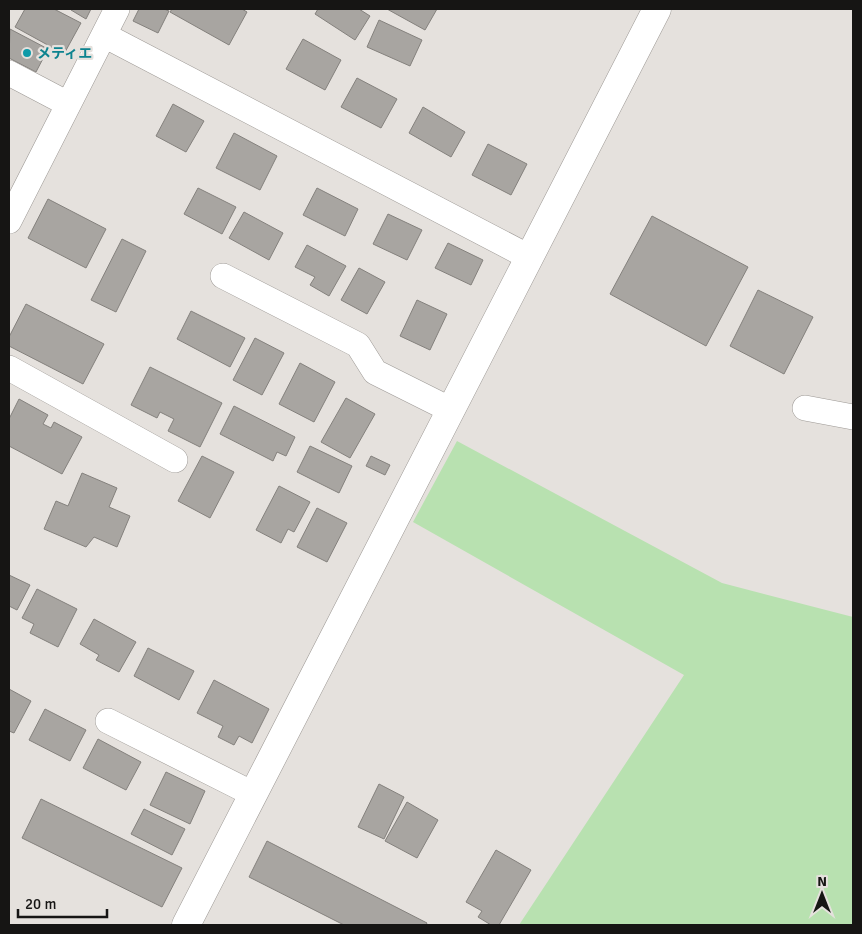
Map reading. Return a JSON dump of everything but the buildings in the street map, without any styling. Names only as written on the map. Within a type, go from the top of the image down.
[{"type":"street","points":[[10,214],[117,9]]},
{"type":"street","points":[[186,925],[657,9]]},
{"type":"street","points":[[104,35],[529,257]]},
{"type":"street","points":[[9,73],[68,104]]},
{"type":"street","points":[[223,276],[358,345],[375,372],[450,410]]},
{"type":"street","points":[[9,368],[175,460]]},
{"type":"street","points":[[805,408],[853,418]]},
{"type":"street","points":[[108,721],[253,794]]},
{"type":"green space","points":[[457,441],[722,583],[853,617],[853,925],[519,925],[684,675],[413,522]]},
{"type":"place","name":"メティエ","points":[[27,53]]}]
